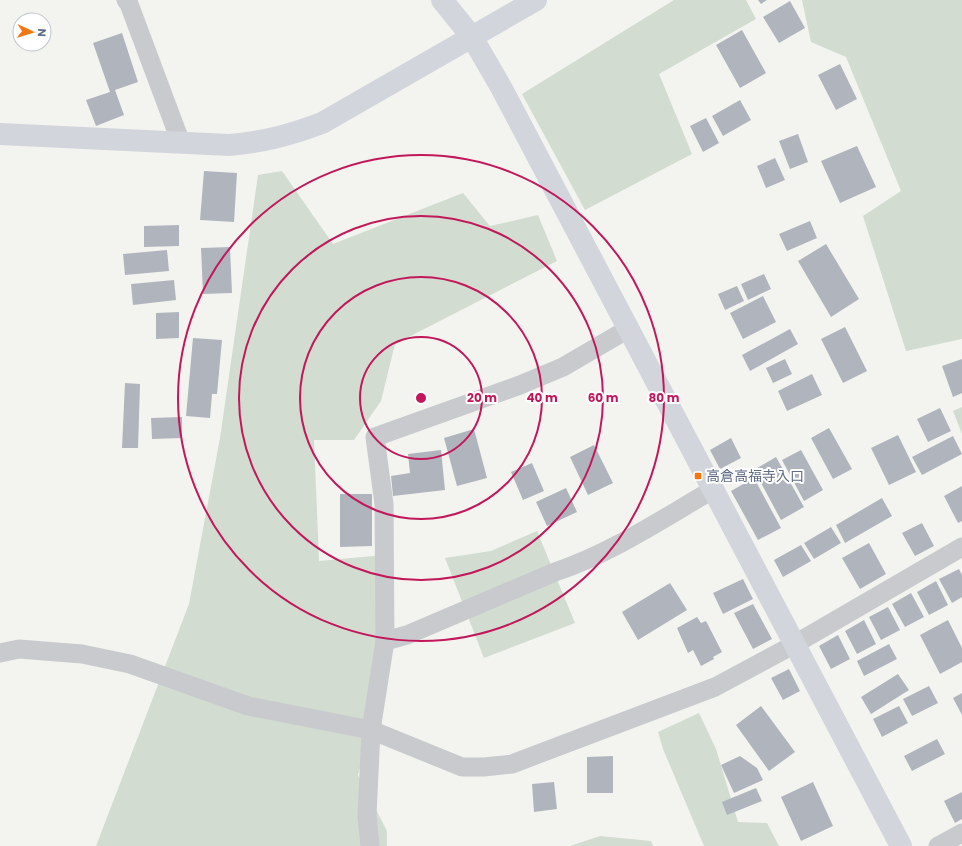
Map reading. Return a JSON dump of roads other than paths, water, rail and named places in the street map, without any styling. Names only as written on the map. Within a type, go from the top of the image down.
[{"type":"street","points":[[126,0],[129,4],[181,142]]},
{"type":"street","points":[[442,0],[472,37],[502,89],[901,846]]},
{"type":"street","points":[[0,134],[229,145],[262,142],[292,135],[322,123],[536,0]]},
{"type":"street","points":[[370,846],[367,816],[371,730],[385,641],[384,504],[375,437],[563,367],[628,329]]},
{"type":"street","points":[[385,641],[407,635],[577,564],[624,541],[714,489]]},
{"type":"street","points":[[0,653],[19,649],[89,655],[130,664],[248,706],[371,730],[462,767],[484,767],[512,764],[715,687],[795,644],[962,547]]},
{"type":"street","points":[[938,846],[962,833]]},
{"type":"place","name":"高倉高福寺入口","points":[[698,476]]}]
